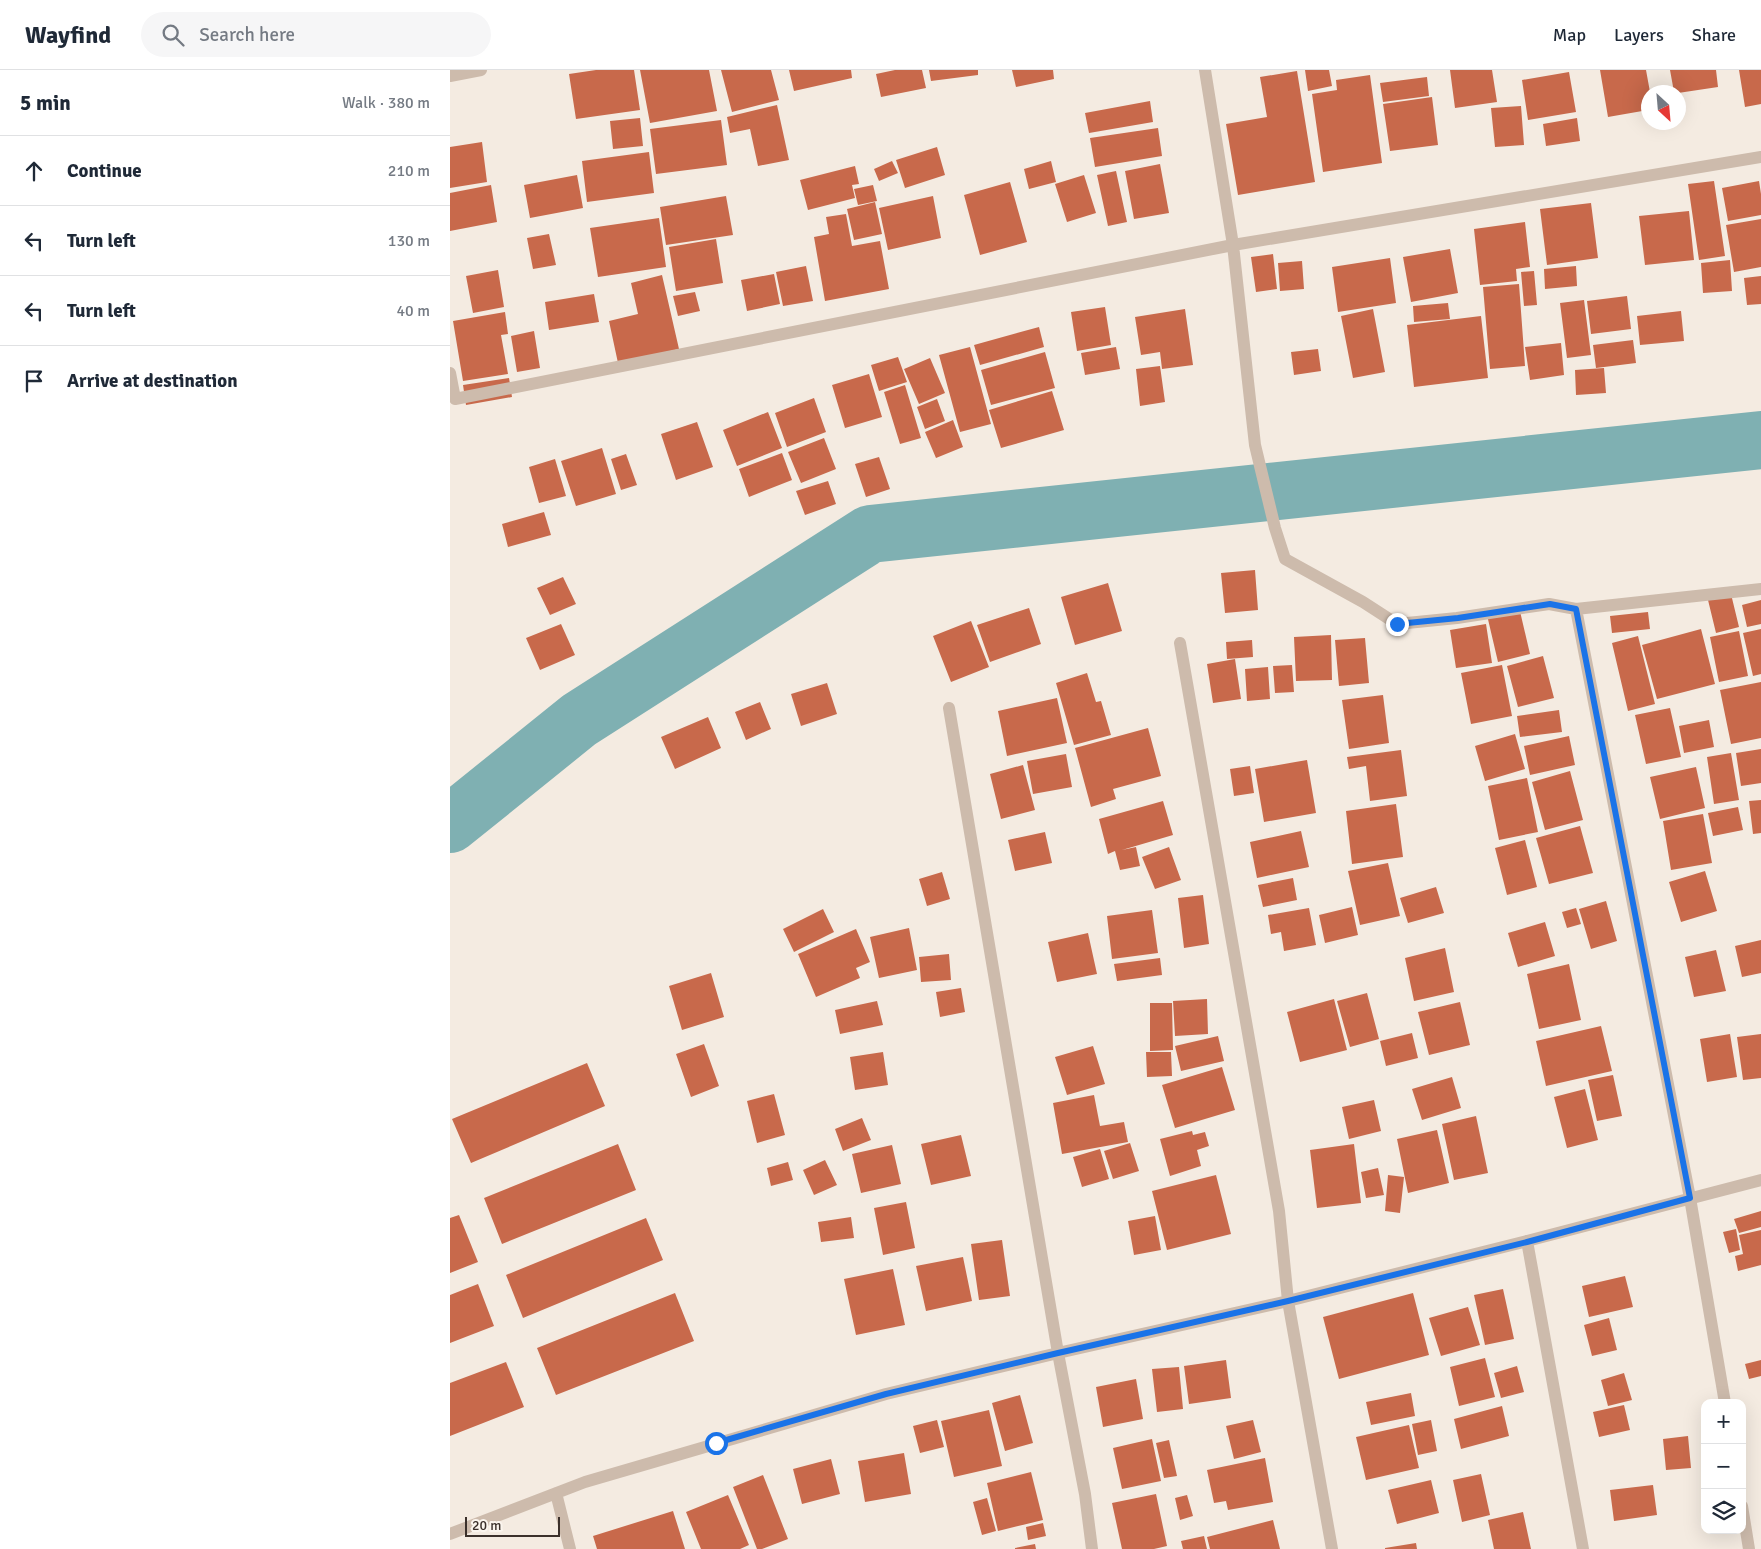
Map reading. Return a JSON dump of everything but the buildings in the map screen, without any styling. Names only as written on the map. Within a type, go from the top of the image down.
[{"type":"street","points":[[450,76],[481,70]]},
{"type":"street","points":[[1205,70],[1233,245],[1255,445],[1275,528],[1285,559],[1397,624],[1458,618],[1550,604],[1576,609],[1761,589]]},
{"type":"street","points":[[450,373],[455,399],[1233,245],[1761,157]]},
{"type":"street","points":[[1576,609],[1690,1198],[1724,1399]]},
{"type":"street","points":[[1180,643],[1279,1211],[1288,1301],[1332,1549]]},
{"type":"street","points":[[949,708],[1058,1353],[1085,1494],[1092,1549]]},
{"type":"street","points":[[450,1534],[585,1482],[886,1394],[1288,1301],[1527,1242],[1761,1180]]},
{"type":"street","points":[[1527,1242],[1583,1549]]},
{"type":"street","points":[[556,1493],[570,1549]]},
{"type":"street","points":[[1746,1528],[1750,1549]]},
{"type":"waterway","points":[[450,824],[579,720],[870,534],[1761,440]]},
{"type":"route","points":[[716,1443],[886,1394],[1288,1301],[1527,1242],[1690,1198],[1576,609],[1550,604],[1458,618],[1397,624]]}]
